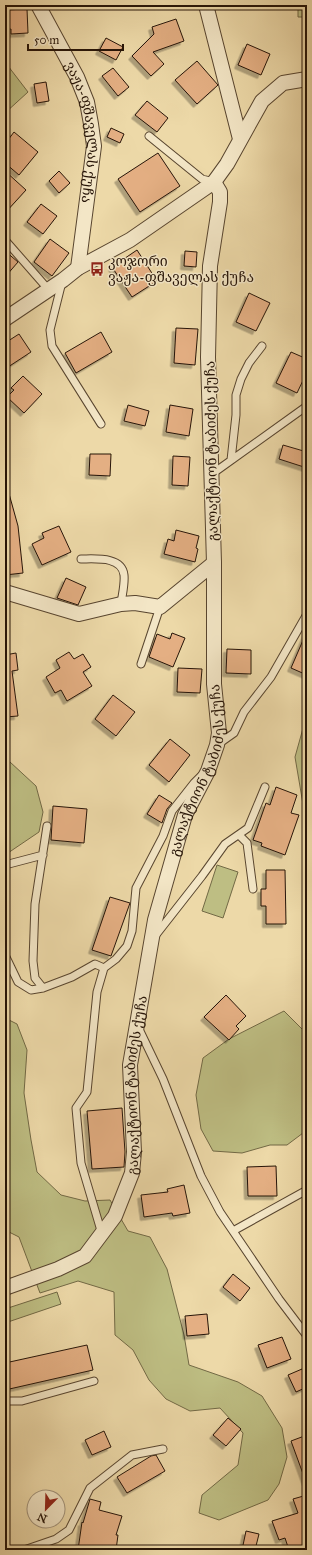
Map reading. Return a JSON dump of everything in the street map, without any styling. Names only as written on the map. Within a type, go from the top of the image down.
[{"type":"street","name":"ვაჟა-ფშაველას ქუჩა","points":[[38,5],[78,77],[87,102],[91,124],[94,146],[78,268]]},
{"type":"street","points":[[206,5],[240,139]]},
{"type":"street","points":[[5,319],[63,280],[78,268],[130,240],[214,182],[227,164],[262,101],[284,83],[307,79]]},
{"type":"street","name":"გალაქტიონ ტაბიძეს ქუჩა","points":[[5,1288],[58,1270],[85,1256],[115,1216],[132,1173],[134,1152],[130,1065],[155,920],[185,815],[208,771],[217,745],[219,733],[214,684],[214,563],[208,357],[210,266],[220,202],[220,192],[214,182]]},
{"type":"street","points":[[5,592],[79,614],[121,604],[135,603],[160,607],[214,563]]},
{"type":"lane","points":[[149,136],[202,179],[214,182]]},
{"type":"lane","points":[[5,240],[48,289]]},
{"type":"lane","points":[[63,280],[50,330],[52,346],[101,424]]},
{"type":"lane","points":[[231,460],[236,415],[236,395],[241,379],[249,363],[262,346]]},
{"type":"lane","points":[[211,474],[307,406]]},
{"type":"lane","points":[[81,558],[116,562],[121,567],[124,575],[121,604]]},
{"type":"lane","points":[[141,664],[160,607]]},
{"type":"lane","points":[[217,745],[234,733],[244,712],[271,677],[307,614]]},
{"type":"lane","points":[[102,1235],[81,1164],[76,1108],[87,1092],[97,992],[104,968],[116,959],[127,946],[132,931],[136,888],[160,842],[172,811],[194,783],[208,771]]},
{"type":"lane","points":[[152,939],[202,876],[225,844],[248,828],[265,787]]},
{"type":"lane","points":[[43,988],[34,978],[33,961],[35,904],[47,826]]},
{"type":"lane","points":[[239,835],[246,843],[253,889]]},
{"type":"lane","points":[[5,865],[43,855]]},
{"type":"lane","points":[[5,955],[18,982],[31,990],[43,988],[72,977],[95,964],[104,968]]},
{"type":"lane","points":[[137,1025],[164,1079],[201,1176],[220,1212],[279,1299],[307,1336]]},
{"type":"lane","points":[[233,1231],[307,1190]]},
{"type":"lane","points":[[5,1401],[22,1401],[94,1381]]},
{"type":"lane","points":[[24,1550],[56,1539],[69,1530],[90,1488],[132,1455],[163,1449]]},
{"type":"green space","points":[[298,5],[307,5],[307,17],[298,17]]},
{"type":"green space","points":[[5,62],[28,92],[5,113]]},
{"type":"green space","points":[[307,714],[307,813],[304,810],[295,757]]},
{"type":"green space","points":[[5,762],[10,762],[36,786],[43,812],[39,832],[5,855]]},
{"type":"green space","points":[[217,865],[238,872],[223,918],[202,911]]},
{"type":"green space","points":[[284,1011],[307,1034],[307,1130],[287,1145],[270,1145],[242,1153],[213,1151],[201,1129],[196,1095],[203,1058],[229,1039]]},
{"type":"green space","points":[[5,1018],[17,1024],[27,1050],[24,1093],[37,1172],[61,1195],[85,1201],[110,1200],[128,1231],[150,1237],[167,1269],[184,1335],[189,1365],[238,1382],[262,1396],[282,1428],[287,1457],[279,1484],[268,1500],[219,1520],[199,1513],[202,1495],[238,1465],[243,1433],[220,1408],[190,1411],[166,1399],[149,1380],[133,1350],[115,1335],[114,1292],[78,1281],[40,1293],[19,1237],[5,1230]]},
{"type":"green space","points":[[57,1292],[61,1304],[5,1323],[5,1309]]},
{"type":"building","points":[[27,9],[28,33],[11,34],[11,29],[5,30],[5,10]]},
{"type":"building","points":[[176,19],[184,41],[153,52],[164,64],[151,76],[132,56],[154,34],[152,27]]},
{"type":"building","points":[[106,38],[123,47],[116,60],[99,51]]},
{"type":"building","points":[[247,44],[270,54],[261,75],[238,65]]},
{"type":"building","points":[[197,61],[218,85],[197,104],[175,80]]},
{"type":"building","points":[[113,68],[129,87],[118,96],[102,76]]},
{"type":"building","points":[[46,82],[49,101],[37,103],[34,84]]},
{"type":"building","points":[[147,101],[168,118],[157,132],[135,115]]},
{"type":"building","points":[[111,128],[124,134],[120,143],[107,137]]},
{"type":"building","points":[[14,132],[38,152],[19,175],[5,163],[5,144]]},
{"type":"building","points":[[158,153],[180,186],[140,212],[118,179]]},
{"type":"building","points":[[5,171],[26,190],[5,213]]},
{"type":"building","points":[[59,171],[70,183],[59,193],[49,181]]},
{"type":"building","points":[[41,204],[57,216],[43,234],[27,222]]},
{"type":"building","points":[[50,239],[69,253],[52,276],[34,262]]},
{"type":"building","points":[[137,250],[157,281],[132,297],[112,267]]},
{"type":"building","points":[[5,251],[18,262],[5,277]]},
{"type":"building","points":[[185,251],[197,252],[196,267],[184,266]]},
{"type":"building","points":[[249,293],[270,303],[256,331],[236,322]]},
{"type":"building","points":[[176,328],[198,329],[195,365],[174,363]]},
{"type":"building","points":[[101,332],[112,352],[76,373],[65,353]]},
{"type":"building","points":[[19,334],[31,352],[5,369],[5,343]]},
{"type":"building","points":[[291,352],[307,359],[307,372],[297,393],[276,383]]},
{"type":"building","points":[[23,376],[42,394],[24,413],[7,397],[14,390],[11,388]]},
{"type":"building","points":[[128,405],[149,411],[145,426],[124,421]]},
{"type":"building","points":[[170,405],[193,409],[189,436],[166,432]]},
{"type":"building","points":[[283,445],[307,452],[307,468],[279,459]]},
{"type":"building","points":[[90,454],[111,454],[110,476],[89,475]]},
{"type":"building","points":[[173,456],[190,457],[188,486],[172,485]]},
{"type":"building","points":[[5,490],[8,490],[18,526],[23,573],[5,575]]},
{"type":"building","points":[[59,526],[71,552],[42,565],[32,544],[44,538],[42,533]]},
{"type":"building","points":[[176,530],[199,536],[195,562],[164,554],[168,539],[174,541]]},
{"type":"building","points":[[66,578],[86,587],[78,605],[57,598]]},
{"type":"building","points":[[307,631],[307,675],[291,668]]},
{"type":"building","points":[[172,633],[185,638],[173,667],[149,657],[157,634],[170,639]]},
{"type":"building","points":[[227,649],[251,650],[251,674],[226,673]]},
{"type":"building","points":[[69,652],[74,659],[83,654],[91,667],[83,672],[92,686],[67,701],[61,690],[55,693],[46,677],[60,668],[56,660]]},
{"type":"building","points":[[16,653],[18,670],[12,671],[18,716],[5,717],[5,655]]},
{"type":"building","points":[[178,668],[202,669],[200,693],[177,692]]},
{"type":"building","points":[[113,695],[135,712],[116,736],[95,719]]},
{"type":"building","points":[[170,739],[190,755],[169,782],[149,765]]},
{"type":"building","points":[[276,787],[297,795],[291,813],[299,815],[285,855],[261,846],[262,843],[253,840],[266,803],[270,805]]},
{"type":"building","points":[[159,795],[172,803],[167,809],[162,823],[147,814]]},
{"type":"building","points":[[53,806],[87,809],[84,843],[51,840]]},
{"type":"building","points":[[266,870],[285,870],[286,924],[266,924],[266,906],[261,906],[261,889],[266,889]]},
{"type":"building","points":[[110,897],[130,903],[111,956],[92,950]]},
{"type":"building","points":[[226,995],[246,1016],[236,1026],[239,1029],[229,1040],[204,1017]]},
{"type":"building","points":[[122,1108],[125,1152],[124,1167],[92,1169],[87,1111]]},
{"type":"building","points":[[276,1166],[277,1196],[248,1196],[247,1167]]},
{"type":"building","points":[[184,1185],[190,1213],[173,1216],[172,1213],[144,1217],[141,1195],[168,1192],[167,1189]]},
{"type":"building","points":[[233,1274],[250,1288],[240,1301],[223,1287]]},
{"type":"building","points":[[207,1314],[209,1334],[187,1336],[185,1316]]},
{"type":"building","points":[[282,1337],[291,1359],[267,1368],[258,1345]]},
{"type":"building","points":[[87,1345],[93,1370],[5,1390],[5,1363]]},
{"type":"building","points":[[302,1369],[307,1380],[307,1387],[296,1392],[288,1375]]},
{"type":"building","points":[[228,1418],[241,1429],[226,1446],[213,1435]]},
{"type":"building","points":[[104,1431],[111,1447],[92,1455],[85,1440]]},
{"type":"building","points":[[307,1435],[307,1481],[306,1482],[291,1441]]},
{"type":"building","points":[[156,1455],[165,1471],[127,1493],[117,1477],[151,1456]]},
{"type":"building","points":[[307,1495],[307,1550],[289,1550],[285,1538],[279,1540],[272,1521],[298,1513],[293,1499]]},
{"type":"building","points":[[90,1499],[101,1502],[99,1510],[122,1516],[116,1535],[118,1535],[116,1550],[78,1550],[82,1522],[83,1523]]},
{"type":"building","points":[[246,1531],[259,1534],[255,1550],[242,1550]]},
{"type":"place","name":"კოჯორი ვაჟა-ფშაველას ქუჩა","points":[[97,269]]}]
